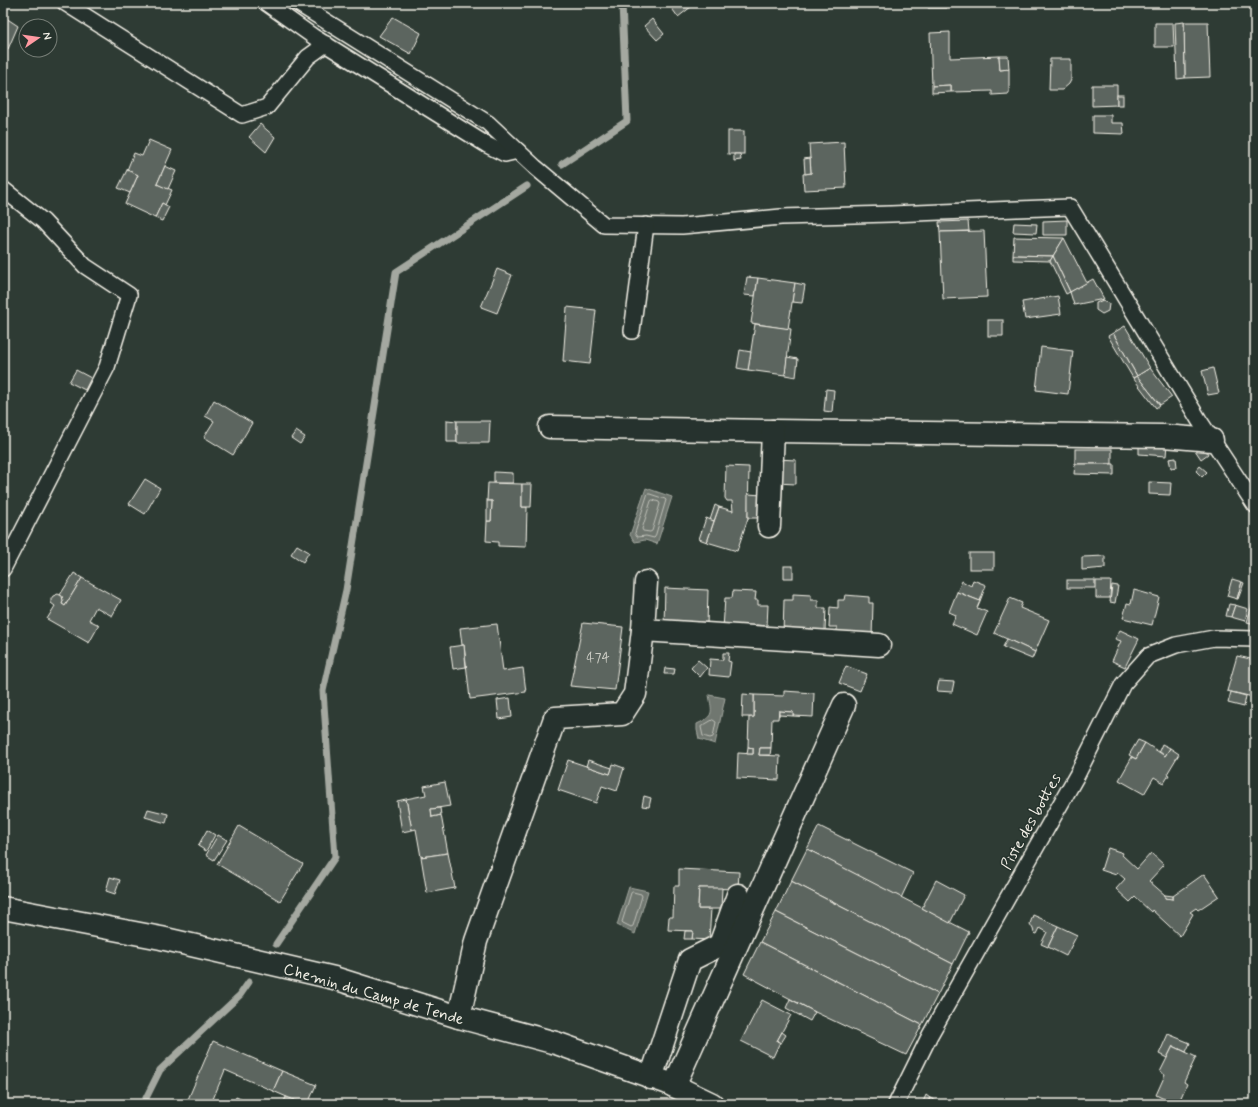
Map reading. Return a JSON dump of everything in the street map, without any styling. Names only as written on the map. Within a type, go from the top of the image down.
[{"type":"street","points":[[550,427],[773,432],[1164,436],[1212,440]]},
{"type":"street","points":[[769,526],[773,432]]},
{"type":"street","points":[[459,1017],[476,941],[555,718],[622,714],[635,694],[643,630],[646,582]]},
{"type":"street","points":[[643,630],[879,645]]},
{"type":"street","points":[[674,1086],[844,705]]},
{"type":"street","points":[[651,1078],[690,960],[720,945],[738,895]]},
{"type":"street","name":"Chemin du Camp de Tende","points":[[3,908],[161,938],[334,978],[459,1017],[556,1043],[674,1086],[712,1104]]},
{"type":"lane","points":[[65,3],[242,115],[267,107],[308,57],[326,44]]},
{"type":"lane","points":[[266,3],[326,44],[487,145],[505,154],[518,151]]},
{"type":"lane","points":[[298,3],[488,123],[518,151],[604,225],[682,226],[780,217],[1070,207],[1212,440],[1255,506]]},
{"type":"lane","points":[[3,189],[43,222],[85,266],[129,294],[107,367],[4,563]]},
{"type":"lane","points":[[632,330],[646,225]]},
{"type":"lane","name":"Piste des bottes","points":[[896,1104],[930,1035],[1077,775],[1123,684],[1148,656],[1176,645],[1214,638],[1255,639]]},
{"type":"water","points":[[646,488],[672,497],[657,544],[645,540],[635,542],[630,535]]},
{"type":"water","points":[[709,695],[725,698],[715,744],[699,739],[697,730],[697,724],[707,718],[711,713]]},
{"type":"water","points":[[629,887],[648,891],[635,934],[617,925]]},
{"type":"building","points":[[668,3],[696,3],[678,17]]},
{"type":"building","points":[[930,3],[948,3],[947,8],[928,8]]},
{"type":"building","points":[[3,16],[18,26],[8,49],[3,46]]},
{"type":"building","points":[[393,17],[421,33],[411,54],[379,36]]},
{"type":"building","points":[[652,19],[664,34],[657,40],[644,26]]},
{"type":"building","points":[[1184,22],[1208,22],[1210,77],[1185,78]]},
{"type":"building","points":[[1184,22],[1185,78],[1177,79],[1175,23]]},
{"type":"building","points":[[1155,23],[1173,23],[1174,47],[1155,47]]},
{"type":"building","points":[[950,32],[950,58],[999,56],[1000,70],[1009,69],[1009,94],[992,95],[992,91],[951,92],[951,85],[932,86],[930,33]]},
{"type":"building","points":[[999,56],[1008,56],[1009,69],[1000,70]]},
{"type":"building","points":[[1050,59],[1071,59],[1071,80],[1062,90],[1049,90]]},
{"type":"building","points":[[951,85],[951,92],[932,93],[932,86]]},
{"type":"building","points":[[1092,85],[1117,85],[1117,105],[1092,106]]},
{"type":"building","points":[[1117,95],[1123,95],[1123,105],[1117,105]]},
{"type":"building","points":[[1093,115],[1111,115],[1111,123],[1123,123],[1124,134],[1093,133]]},
{"type":"building","points":[[260,124],[275,137],[266,152],[249,137]]},
{"type":"building","points":[[728,131],[744,131],[744,154],[728,154]]},
{"type":"building","points":[[149,140],[172,150],[157,184],[172,190],[165,205],[162,203],[155,218],[125,204],[138,175],[127,170],[134,153],[142,156]]},
{"type":"building","points":[[844,142],[846,188],[804,190],[803,174],[811,173],[809,144]]},
{"type":"building","points":[[734,154],[740,154],[741,160],[734,161]]},
{"type":"building","points":[[810,158],[811,173],[805,174],[804,159]]},
{"type":"building","points":[[165,166],[176,171],[168,189],[157,184]]},
{"type":"building","points":[[127,170],[138,175],[130,193],[118,188]]},
{"type":"building","points":[[162,203],[169,207],[162,221],[155,218]]},
{"type":"building","points":[[1067,220],[1067,235],[1043,235],[1043,221]]},
{"type":"building","points":[[968,221],[969,231],[940,232],[939,222]]},
{"type":"building","points":[[1014,223],[1037,224],[1036,233],[1013,232]]},
{"type":"building","points":[[984,231],[987,297],[943,299],[940,232]]},
{"type":"building","points":[[1014,237],[1064,238],[1053,256],[1013,255]]},
{"type":"building","points":[[1064,238],[1087,283],[1070,292],[1053,256]]},
{"type":"building","points":[[1013,255],[1053,256],[1050,261],[1013,260]]},
{"type":"building","points":[[1053,256],[1070,292],[1066,294],[1050,261]]},
{"type":"building","points":[[497,269],[512,275],[497,313],[481,307]]},
{"type":"building","points":[[747,277],[758,278],[755,296],[744,295]]},
{"type":"building","points":[[758,278],[795,283],[788,329],[751,323]]},
{"type":"building","points":[[1093,279],[1104,299],[1074,305],[1070,292]]},
{"type":"building","points":[[795,283],[805,285],[802,303],[792,302]]},
{"type":"building","points":[[1058,296],[1061,314],[1025,319],[1022,302]]},
{"type":"building","points":[[1103,300],[1109,304],[1108,311],[1102,314],[1096,310],[1096,303]]},
{"type":"building","points":[[567,307],[596,310],[590,364],[563,361]]},
{"type":"building","points":[[988,320],[1003,320],[1003,336],[988,336]]},
{"type":"building","points":[[755,324],[791,329],[785,375],[748,370]]},
{"type":"building","points":[[1125,326],[1150,368],[1137,376],[1113,333]]},
{"type":"building","points":[[1113,333],[1137,376],[1133,378],[1108,336]]},
{"type":"building","points":[[1041,347],[1073,351],[1068,394],[1036,390]]},
{"type":"building","points":[[740,350],[751,352],[748,370],[737,368]]},
{"type":"building","points":[[787,357],[798,359],[796,377],[785,375]]},
{"type":"building","points":[[1150,368],[1172,397],[1160,405],[1137,376]]},
{"type":"building","points":[[1213,368],[1219,393],[1208,395],[1202,371]]},
{"type":"building","points":[[76,370],[91,378],[85,390],[69,382]]},
{"type":"building","points":[[1137,376],[1160,405],[1156,408],[1133,378]]},
{"type":"building","points":[[826,389],[834,390],[832,412],[824,411]]},
{"type":"building","points":[[214,400],[252,423],[233,455],[204,437],[214,421],[205,416]]},
{"type":"building","points":[[447,420],[457,421],[457,442],[447,442]]},
{"type":"building","points":[[457,421],[490,421],[489,443],[457,443]]},
{"type":"building","points":[[296,431],[305,437],[300,444],[291,438]]},
{"type":"building","points":[[1139,443],[1167,444],[1166,456],[1139,454]]},
{"type":"building","points":[[1203,445],[1208,454],[1201,459],[1195,450]]},
{"type":"building","points":[[1075,449],[1112,449],[1112,464],[1075,464]]},
{"type":"building","points":[[1176,458],[1177,467],[1171,468],[1169,459]]},
{"type":"building","points":[[777,459],[796,460],[796,484],[776,483]]},
{"type":"building","points":[[1075,464],[1114,464],[1114,475],[1074,474]]},
{"type":"building","points":[[726,466],[749,467],[748,518],[737,551],[707,542],[719,507],[733,511],[732,501],[727,501],[725,498]]},
{"type":"building","points":[[1200,466],[1207,472],[1202,477],[1196,471]]},
{"type":"building","points":[[494,472],[513,473],[513,483],[494,483]]},
{"type":"building","points":[[145,479],[160,488],[145,514],[129,504]]},
{"type":"building","points":[[1149,482],[1171,483],[1170,495],[1149,494]]},
{"type":"building","points":[[488,483],[522,484],[522,507],[527,507],[526,547],[498,546],[498,542],[486,541],[487,521],[491,521],[492,501],[487,501]]},
{"type":"building","points":[[522,484],[532,484],[531,507],[522,507]]},
{"type":"building","points":[[748,494],[762,495],[761,518],[748,518]]},
{"type":"building","points":[[487,501],[492,501],[491,521],[487,521]]},
{"type":"building","points":[[715,505],[719,507],[714,521],[710,520]]},
{"type":"building","points":[[706,518],[714,521],[707,542],[699,539]]},
{"type":"building","points":[[297,545],[309,552],[303,562],[291,554]]},
{"type":"building","points":[[969,553],[994,553],[994,569],[969,569]]},
{"type":"building","points":[[1105,556],[1105,568],[1082,570],[1082,557]]},
{"type":"building","points":[[784,566],[793,566],[793,578],[784,578]]},
{"type":"building","points":[[74,573],[82,578],[65,606],[62,604],[63,601],[60,595]]},
{"type":"building","points":[[82,578],[121,600],[112,616],[96,607],[89,620],[99,625],[89,643],[47,619],[55,606],[51,603],[53,596],[58,594],[62,596],[62,604],[65,606]]},
{"type":"building","points":[[1232,579],[1242,582],[1237,599],[1227,596]]},
{"type":"building","points":[[973,580],[986,585],[980,601],[957,592],[962,581],[971,586]]},
{"type":"building","points":[[1067,580],[1095,580],[1095,588],[1067,588]]},
{"type":"building","points":[[1096,581],[1111,581],[1110,598],[1096,598]]},
{"type":"building","points":[[1242,582],[1244,583],[1237,599]]},
{"type":"building","points":[[1112,585],[1118,586],[1115,603],[1110,602]]},
{"type":"building","points":[[665,588],[708,590],[707,626],[664,625]]},
{"type":"building","points":[[1134,590],[1159,597],[1152,625],[1123,618],[1127,603],[1131,604]]},
{"type":"building","points":[[733,591],[756,592],[755,600],[758,600],[758,605],[768,605],[767,626],[756,625],[756,631],[723,629],[725,598],[732,598]]},
{"type":"building","points":[[957,592],[980,601],[977,608],[987,612],[977,635],[952,624],[956,615],[949,612]]},
{"type":"building","points":[[793,594],[811,595],[811,600],[818,600],[818,608],[826,608],[825,631],[783,634],[784,600],[793,600]]},
{"type":"building","points":[[845,595],[869,597],[869,603],[873,603],[872,637],[837,635],[837,627],[829,627],[830,607],[838,608],[838,600],[844,600]]},
{"type":"building","points":[[1255,595],[1255,606],[1252,605]]},
{"type":"building","points":[[1010,598],[1022,603],[1020,608],[1049,620],[1035,652],[994,633]]},
{"type":"building","points":[[1229,604],[1235,605],[1231,617],[1226,616]]},
{"type":"building","points":[[1235,605],[1248,609],[1245,621],[1231,617]]},
{"type":"building","points":[[1252,605],[1255,606],[1255,624],[1247,622]]},
{"type":"building","points":[[583,623],[623,627],[615,690],[570,686]]},
{"type":"building","points":[[497,624],[503,671],[523,668],[526,692],[470,699],[464,645],[462,645],[460,628]]},
{"type":"building","points":[[1120,630],[1139,639],[1125,667],[1112,661],[1121,641],[1115,639]]},
{"type":"building","points":[[1007,639],[1035,652],[1032,659],[1003,647]]},
{"type":"building","points":[[464,645],[466,667],[453,669],[450,647]]},
{"type":"building","points":[[723,653],[729,653],[728,661],[731,662],[729,677],[709,675],[710,659],[723,660]]},
{"type":"building","points":[[1237,656],[1255,660],[1255,689],[1253,697],[1227,691]]},
{"type":"building","points":[[698,660],[707,668],[700,677],[691,668]]},
{"type":"building","points":[[846,666],[867,674],[860,691],[839,683]]},
{"type":"building","points":[[665,668],[675,669],[674,674],[664,674]]},
{"type":"building","points":[[939,681],[954,682],[952,692],[937,691]]},
{"type":"building","points":[[784,691],[814,693],[813,717],[793,716],[793,712],[779,711],[778,719],[772,719],[771,748],[760,748],[759,755],[780,756],[779,780],[737,778],[738,753],[753,754],[753,748],[748,747],[749,717],[754,717],[754,695],[784,696]]},
{"type":"building","points":[[1231,692],[1246,696],[1244,707],[1228,703]]},
{"type":"building","points":[[743,694],[754,695],[754,717],[742,717]]},
{"type":"building","points":[[510,698],[512,717],[499,719],[497,700]]},
{"type":"building","points":[[779,711],[793,712],[793,716],[779,715]]},
{"type":"building","points":[[1138,740],[1145,743],[1136,759],[1129,755]]},
{"type":"building","points":[[1145,743],[1165,756],[1170,748],[1179,754],[1167,774],[1169,775],[1164,783],[1154,777],[1144,794],[1119,780],[1132,757],[1136,759]]},
{"type":"building","points":[[1162,744],[1170,748],[1165,756],[1159,751]]},
{"type":"building","points":[[748,747],[753,748],[753,754],[747,754]]},
{"type":"building","points":[[760,748],[771,748],[770,755],[759,755]]},
{"type":"building","points":[[568,760],[610,774],[613,764],[624,768],[617,791],[602,786],[596,803],[558,790]]},
{"type":"building","points":[[588,760],[612,768],[610,774],[586,766]]},
{"type":"building","points":[[445,782],[450,806],[431,809],[432,817],[441,815],[448,853],[421,857],[416,829],[412,830],[406,799],[426,795],[424,786]]},
{"type":"building","points":[[644,796],[651,798],[649,807],[642,806]]},
{"type":"building","points":[[406,799],[412,830],[402,832],[397,801]]},
{"type":"building","points":[[440,808],[441,815],[432,817],[431,809]]},
{"type":"building","points":[[148,809],[168,814],[166,823],[145,817]]},
{"type":"building","points":[[239,826],[303,864],[280,901],[217,864]]},
{"type":"building","points":[[819,826],[913,873],[901,898],[807,849]]},
{"type":"building","points":[[207,830],[215,835],[206,851],[198,846]]},
{"type":"building","points":[[218,835],[227,840],[214,860],[206,855]]},
{"type":"building","points":[[1108,848],[1123,853],[1122,855],[1137,869],[1151,853],[1164,865],[1149,881],[1165,895],[1165,898],[1173,899],[1173,896],[1204,874],[1219,896],[1198,910],[1196,908],[1190,912],[1193,914],[1180,936],[1152,910],[1151,912],[1135,897],[1130,902],[1116,889],[1125,879],[1117,872],[1116,875],[1101,870]]},
{"type":"building","points":[[807,849],[969,932],[953,964],[791,881]]},
{"type":"building","points":[[448,853],[455,888],[427,893],[421,857]]},
{"type":"building","points":[[679,869],[739,872],[738,889],[699,888],[698,909],[711,909],[709,940],[692,939],[693,931],[668,930],[669,917],[673,917],[674,886],[679,886]]},
{"type":"building","points":[[110,877],[120,880],[115,894],[106,891]]},
{"type":"building","points":[[936,880],[964,895],[950,923],[922,908]]},
{"type":"building","points":[[791,881],[953,964],[938,994],[776,912]]},
{"type":"building","points":[[699,888],[722,888],[721,909],[698,909]]},
{"type":"building","points":[[1165,895],[1173,896],[1173,899],[1165,898]]},
{"type":"building","points":[[776,912],[938,994],[922,1025],[760,942]]},
{"type":"building","points":[[1033,915],[1058,926],[1048,947],[1041,944],[1047,932],[1040,928],[1037,934],[1034,933],[1030,924]]},
{"type":"building","points":[[1058,926],[1077,935],[1066,956],[1048,947]]},
{"type":"building","points":[[685,931],[693,931],[692,939],[684,939]]},
{"type":"building","points":[[760,942],[922,1025],[906,1055],[815,1012],[744,974]]},
{"type":"building","points":[[790,999],[815,1012],[810,1021],[786,1008]]},
{"type":"building","points":[[762,1000],[791,1015],[777,1041],[780,1042],[773,1057],[741,1041]]},
{"type":"building","points":[[782,1032],[786,1035],[781,1043],[777,1041]]},
{"type":"building","points":[[1168,1034],[1190,1043],[1186,1052],[1173,1046],[1167,1058],[1159,1054]]},
{"type":"building","points":[[213,1041],[282,1071],[273,1091],[225,1070],[211,1104],[186,1104]]},
{"type":"building","points":[[1173,1046],[1196,1057],[1184,1082],[1187,1084],[1178,1104],[1174,1104],[1156,1095],[1165,1075],[1160,1072]]},
{"type":"building","points":[[282,1071],[316,1085],[308,1104],[303,1104],[273,1091]]},
{"type":"building","points":[[926,1095],[930,1098],[927,1104],[922,1104]]},
{"type":"building","points":[[236,1097],[252,1104],[233,1104]]},
{"type":"building","points":[[286,1097],[303,1104],[283,1104]]},
{"type":"building","points":[[930,1098],[943,1104],[927,1104]]},
{"type":"waterway","points":[[562,164],[627,121],[622,3]]},
{"type":"waterway","points":[[276,944],[335,857],[323,691],[346,590],[396,272],[527,186]]},
{"type":"waterway","points":[[143,1104],[160,1070],[240,995],[249,982]]}]
